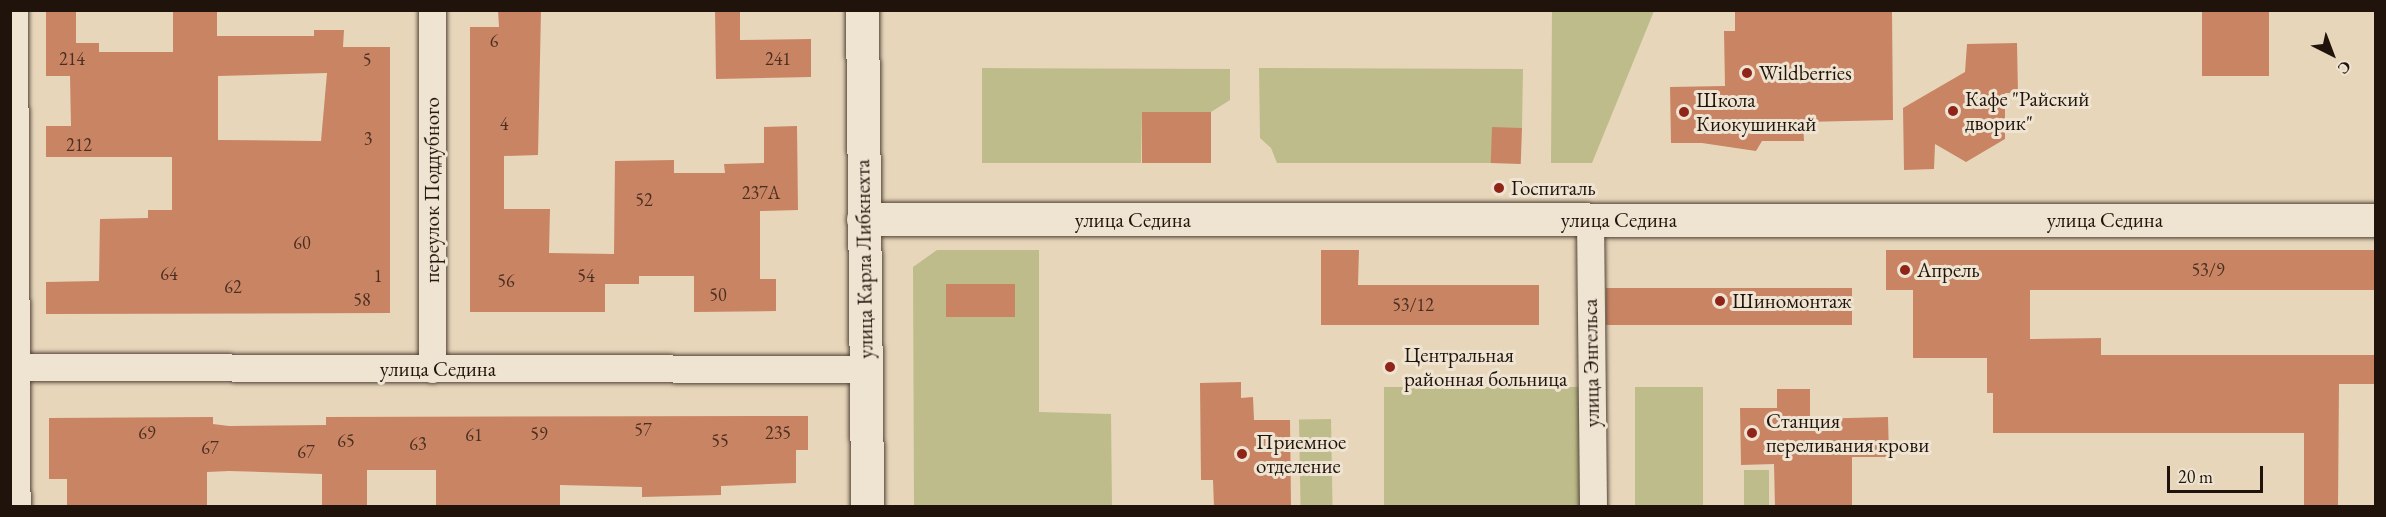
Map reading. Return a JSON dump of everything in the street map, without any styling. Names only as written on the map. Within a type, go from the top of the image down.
[{"type":"street","points":[[14,10],[13,367],[17,507]]},
{"type":"street","name":"переулок Поддубного","points":[[432,10],[432,369]]},
{"type":"street","name":"улица Карла Либкнехта","points":[[861,10],[867,507]]},
{"type":"street","name":"улица Седина","points":[[864,219],[2376,220]]},
{"type":"street","name":"улица Энгельса","points":[[1590,219],[1593,507]]},
{"type":"street","name":"улица Седина","points":[[13,367],[865,369]]},
{"type":"shaded area","points":[[1552,11],[1654,11],[1592,163],[1551,163]]},
{"type":"shaded area","points":[[982,68],[1230,69],[1230,100],[1211,112],[1142,113],[1141,163],[982,163]]},
{"type":"shaded area","points":[[1259,68],[1523,69],[1522,128],[1492,128],[1492,163],[1277,163],[1271,148],[1260,138]]},
{"type":"shaded area","points":[[937,250],[1039,250],[1039,412],[1111,414],[1112,506],[914,506],[913,267]]},
{"type":"shaded area","points":[[1384,387],[1583,387],[1583,506],[1384,506]]},
{"type":"shaded area","points":[[1635,387],[1703,387],[1703,506],[1635,506]]},
{"type":"shaded area","points":[[1331,419],[1333,506],[1301,506],[1299,420]]},
{"type":"shaded area","points":[[1744,470],[1769,470],[1769,506],[1744,506]]},
{"type":"building","points":[[46,10],[76,10],[76,43],[99,43],[99,52],[173,52],[173,10],[217,10],[217,36],[314,36],[314,30],[344,30],[343,47],[390,47],[390,313],[46,314],[46,282],[99,281],[100,219],[148,218],[148,210],[172,210],[172,157],[46,157],[46,126],[71,126],[70,76],[46,76]],"holes":[[[327,73],[321,141],[218,140],[218,76]]]},
{"type":"building","points":[[498,10],[541,10],[538,155],[504,156],[504,209],[550,209],[549,253],[614,254],[615,161],[674,160],[674,173],[725,173],[724,164],[764,163],[764,127],[797,126],[798,210],[760,211],[760,279],[776,279],[776,311],[694,312],[694,276],[639,276],[639,284],[605,284],[605,312],[470,312],[470,27],[499,27]]},
{"type":"building","points":[[715,10],[740,10],[740,40],[811,39],[811,77],[716,79]]},
{"type":"building","points":[[1735,10],[1892,10],[1893,120],[1803,122],[1804,141],[1762,141],[1756,151],[1702,143],[1671,143],[1670,87],[1725,86],[1724,31],[1735,31]]},
{"type":"building","points":[[2202,10],[2269,10],[2269,76],[2202,76]]},
{"type":"building","points":[[2017,43],[2018,93],[2005,93],[2005,139],[1966,162],[1935,144],[1934,169],[1904,170],[1903,108],[1965,72],[1967,44]]},
{"type":"building","points":[[1142,112],[1211,112],[1211,163],[1142,163]]},
{"type":"building","points":[[1492,127],[1522,128],[1521,164],[1491,163]]},
{"type":"building","points":[[1321,250],[1359,250],[1358,285],[1539,285],[1539,325],[1321,325]]},
{"type":"building","points":[[1886,250],[2376,250],[2376,290],[2030,290],[2030,339],[2101,338],[2101,355],[2376,355],[2376,384],[2339,384],[2338,507],[2304,507],[2304,433],[1993,433],[1993,393],[1987,393],[1987,358],[1913,358],[1913,290],[1886,290]]},
{"type":"building","points":[[946,284],[1015,284],[1015,317],[946,317]]},
{"type":"building","points":[[1606,288],[1852,288],[1852,325],[1606,325]]},
{"type":"building","points":[[1241,382],[1241,398],[1253,397],[1254,420],[1290,420],[1291,507],[1214,507],[1213,480],[1201,480],[1200,383]]},
{"type":"building","points":[[1777,389],[1810,389],[1810,419],[1888,417],[1889,457],[1852,457],[1852,507],[1775,507],[1774,464],[1741,465],[1740,408],[1777,408]]},
{"type":"building","points":[[808,416],[808,450],[796,450],[796,483],[721,486],[721,495],[642,497],[642,487],[560,485],[560,505],[436,507],[436,470],[367,470],[367,507],[322,507],[322,474],[229,471],[207,472],[207,507],[67,507],[67,479],[49,479],[49,418],[213,417],[213,424],[229,426],[326,425],[326,417]]},
{"type":"place","name":"Wildberries","points":[[1747,73]]},
{"type":"place","name":"Кафе \"Райский дворик\"","points":[[1953,111]]},
{"type":"place","name":"Школа Киокушинкай","points":[[1684,112]]},
{"type":"place","name":"Госпиталь","points":[[1499,188]]},
{"type":"place","name":"Апрель","points":[[1905,270]]},
{"type":"place","name":"Шиномонтаж","points":[[1720,301]]},
{"type":"place","name":"Центральная районная больница","points":[[1390,367]]},
{"type":"place","name":"Станция переливания крови","points":[[1752,433]]},
{"type":"place","name":"Приемное отделение","points":[[1242,454]]}]
